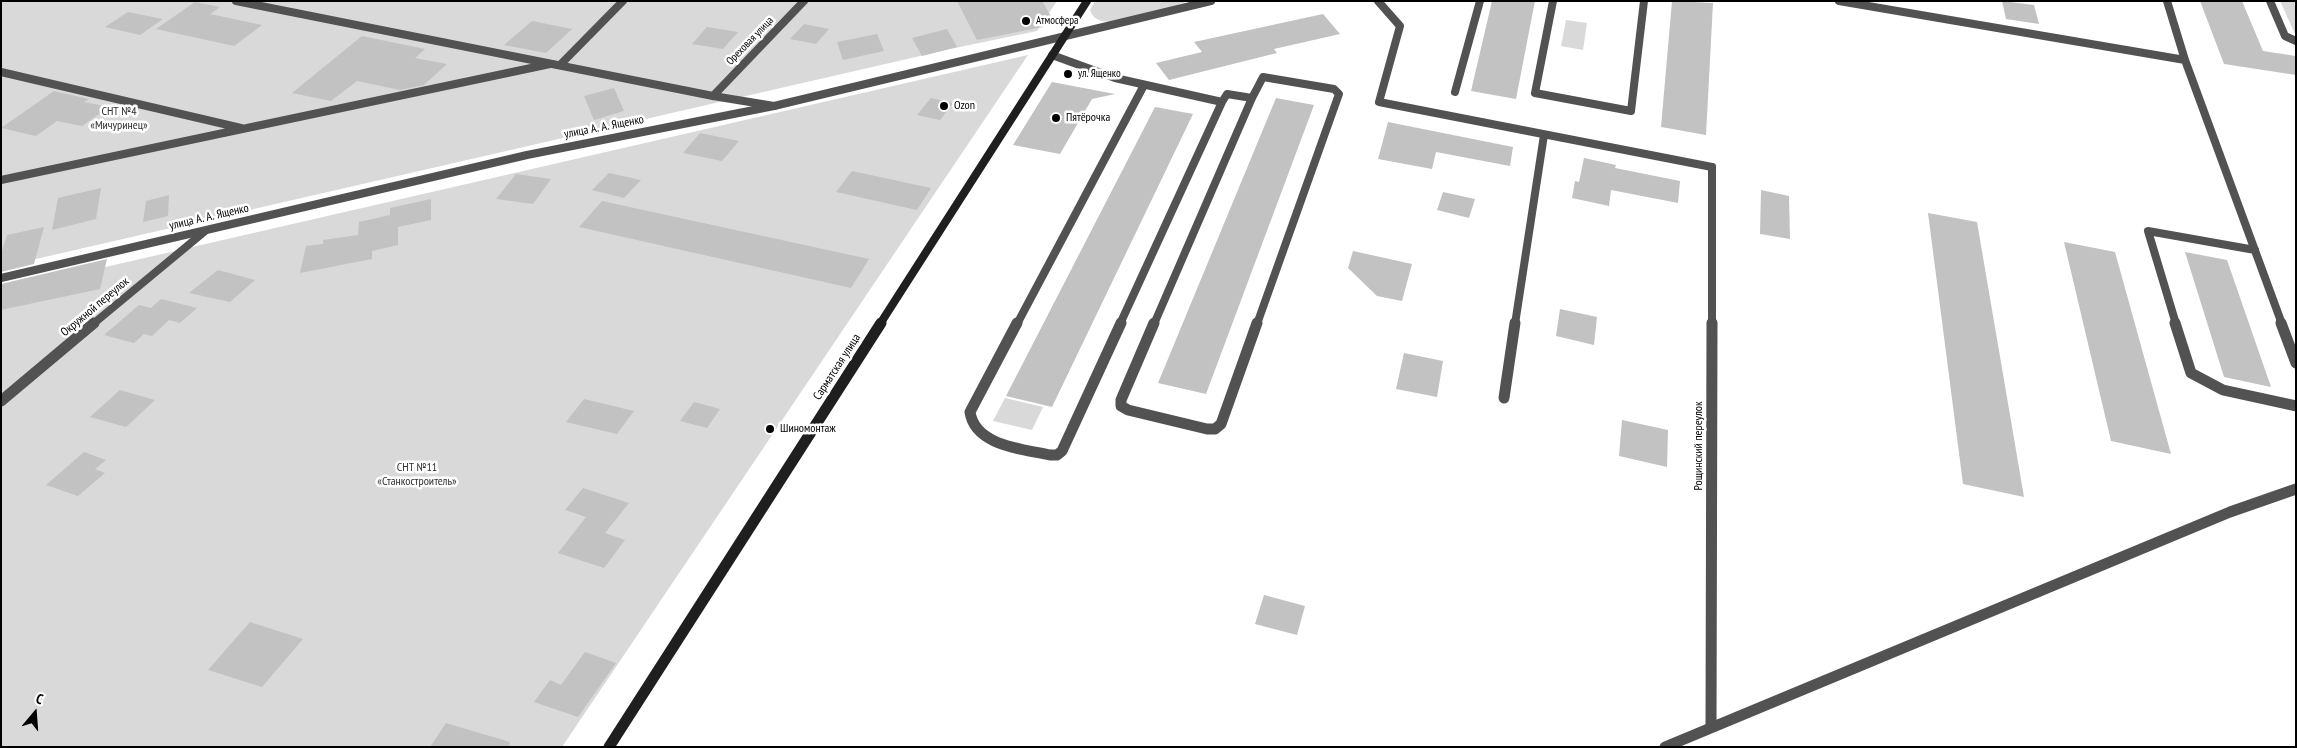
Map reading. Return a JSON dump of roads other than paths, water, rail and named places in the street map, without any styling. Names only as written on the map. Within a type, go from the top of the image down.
[{"type":"main road","name":"Сарматская улица","points":[[609,747],[1087,1]]},
{"type":"street","points":[[236,1],[712,96],[774,106]]},
{"type":"street","points":[[560,65],[623,1]]},
{"type":"street","name":"Ореховая улица","points":[[712,96],[804,1]]},
{"type":"street","name":"улица А. А. Ященко","points":[[1,278],[527,155],[774,106],[1062,39],[1211,1]]},
{"type":"street","points":[[1378,1],[1400,26],[1379,102],[1544,135],[1504,398]]},
{"type":"street","points":[[1455,92],[1480,1]]},
{"type":"street","points":[[1553,1],[1535,93],[1631,111],[1644,1]]},
{"type":"street","points":[[1839,1],[2185,60]]},
{"type":"street","points":[[2167,1],[2185,60],[2296,362]]},
{"type":"street","points":[[2270,1],[2285,36],[2296,41]]},
{"type":"street","points":[[1052,55],[1087,70],[1143,87],[1222,102]]},
{"type":"street","points":[[1,180],[550,64]]},
{"type":"street","points":[[1,72],[245,129]]},
{"type":"street","points":[[1263,77],[1334,89],[1339,94],[1221,424],[1215,429],[1207,429],[1128,410],[1121,406],[1121,400],[1252,98],[1263,77]]},
{"type":"street","points":[[1143,87],[970,412],[969,418],[973,425],[989,439],[1050,455],[1057,455],[1062,451],[1222,102],[1227,94],[1252,98]]},
{"type":"street","name":"Рощинский переулок","points":[[1544,135],[1712,167],[1711,726]]},
{"type":"street","points":[[2255,250],[2152,231],[2147,233],[2191,374],[2223,390],[2296,406]]},
{"type":"street","name":"Окружной переулок","points":[[1,401],[204,232]]},
{"type":"street","points":[[1665,747],[1711,726],[2230,512],[2296,489]]},
{"type":"place","name":"Атмосфера","points":[[1026,21]]},
{"type":"place","name":"ул. Ященко","points":[[1068,74]]},
{"type":"place","name":"Ozon","points":[[944,106]]},
{"type":"place","name":"Пятёрочка","points":[[1056,118]]},
{"type":"place","name":"Шиномонтаж","points":[[770,429]]},
{"type":"park label","name":"СНТ №4 «Мичуринец»","points":[[119,119]]},
{"type":"park label","name":"СНТ №11 «Станкостроитель»","points":[[417,475]]}]
